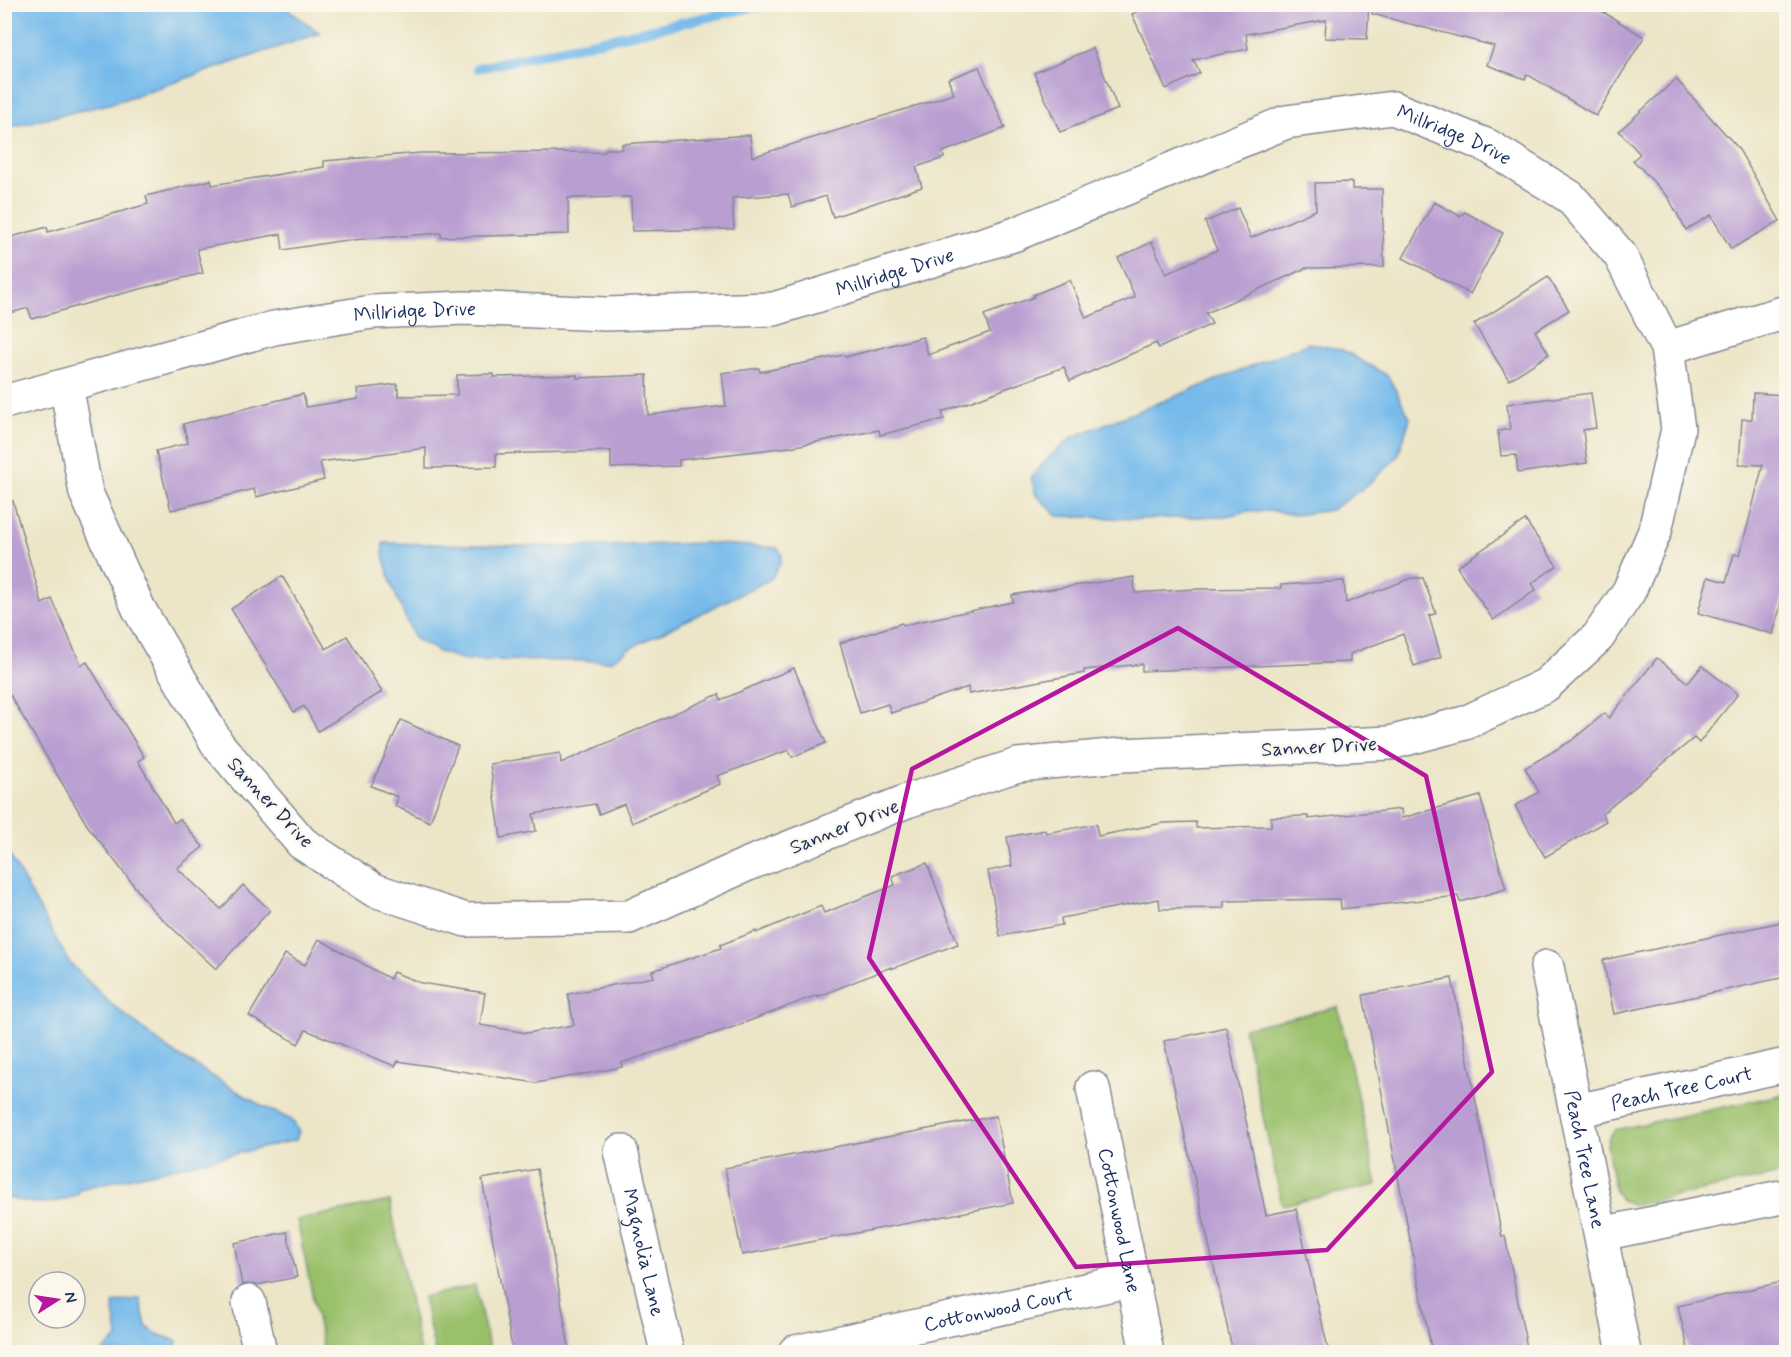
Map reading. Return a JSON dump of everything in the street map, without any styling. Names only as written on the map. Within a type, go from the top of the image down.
[{"type":"street","name":"Millridge Drive","points":[[4,402],[274,328],[372,312],[465,308],[606,314],[774,309],[1013,235],[1286,122],[1393,108],[1488,146],[1570,197],[1620,255],[1667,348]]},
{"type":"street","points":[[1667,348],[1786,312]]},
{"type":"street","name":"Sanner Drive","points":[[66,385],[86,493],[139,609],[218,745],[303,843],[375,890],[466,920],[629,917],[748,864],[907,801],[1018,765],[1121,755],[1390,743],[1465,723],[1546,685],[1598,637],[1629,591],[1656,531],[1678,429],[1667,348]]},
{"type":"street","name":"Peach Tree Lane","points":[[1547,967],[1624,1353]]},
{"type":"street","name":"Peach Tree Court","points":[[1576,1111],[1786,1065]]},
{"type":"street","name":"Cottonwood Lane","points":[[1094,1088],[1146,1353]]},
{"type":"street","name":"Magnolia Lane","points":[[621,1151],[667,1353]]},
{"type":"street","points":[[1601,1234],[1786,1196]]},
{"type":"street","name":"Cottonwood Court","points":[[795,1353],[1132,1280]]},
{"type":"street","points":[[249,1302],[260,1353]]},
{"type":"highlighted area","points":[[1178,628],[1426,776],[1492,1072],[1327,1250],[1076,1267],[869,958],[912,769]]},
{"type":"green space","points":[[1338,1007],[1377,1185],[1282,1205],[1244,1028]]},
{"type":"green space","points":[[1786,1094],[1786,1173],[1634,1205],[1622,1201],[1615,1191],[1607,1145],[1609,1137],[1615,1130]]},
{"type":"green space","points":[[390,1201],[420,1352],[324,1352],[297,1220]]},
{"type":"green space","points":[[475,1285],[489,1348],[466,1352],[435,1352],[423,1297]]},
{"type":"water","points":[[4,5],[282,5],[320,33],[113,103],[5,128]]},
{"type":"water","points":[[1309,343],[1343,350],[1388,376],[1410,418],[1398,456],[1368,485],[1331,510],[1295,515],[1273,511],[1249,511],[1225,516],[1139,519],[1058,516],[1036,495],[1031,477],[1049,457],[1073,437]]},
{"type":"water","points":[[383,543],[572,547],[706,543],[777,548],[782,554],[780,564],[771,579],[630,648],[611,661],[465,660],[439,652],[414,638],[392,586],[383,555]]},
{"type":"water","points":[[4,845],[69,962],[110,1003],[169,1050],[262,1106],[292,1120],[299,1131],[296,1140],[79,1189],[78,1194],[60,1201],[34,1203],[6,1197]]},
{"type":"water","points":[[140,1298],[146,1326],[157,1334],[177,1341],[174,1352],[102,1352],[118,1337],[113,1303]]},
{"type":"building","points":[[1154,4],[1369,4],[1367,39],[1325,38],[1326,20],[1246,34],[1248,49],[1193,60],[1200,73],[1166,89],[1132,14]]},
{"type":"building","points":[[1373,4],[1590,4],[1644,37],[1596,116],[1527,74],[1525,79],[1487,65],[1494,46],[1372,14]]},
{"type":"building","points":[[1093,48],[1118,109],[1060,132],[1034,73]]},
{"type":"building","points":[[979,67],[1005,128],[943,152],[944,158],[916,167],[922,187],[833,217],[826,196],[792,207],[788,194],[732,198],[734,229],[632,231],[631,197],[568,198],[569,234],[441,237],[441,233],[339,241],[283,250],[281,234],[197,249],[203,273],[32,319],[28,308],[4,315],[4,239],[47,227],[48,232],[148,204],[146,196],[211,180],[212,185],[324,167],[324,161],[421,153],[605,152],[605,149],[622,149],[622,144],[750,135],[752,157],[954,94],[948,79]]},
{"type":"building","points":[[1676,79],[1738,148],[1780,221],[1731,249],[1711,215],[1686,230],[1668,197],[1633,160],[1640,154],[1619,131]]},
{"type":"building","points":[[1352,182],[1352,189],[1382,189],[1384,267],[1306,268],[1206,313],[1212,324],[1159,348],[1156,343],[1070,381],[1064,367],[942,412],[944,419],[880,435],[879,430],[790,447],[679,460],[679,466],[611,468],[611,451],[496,454],[496,467],[426,468],[426,448],[320,462],[324,480],[256,497],[254,489],[171,510],[156,451],[188,443],[183,424],[303,394],[306,407],[358,399],[357,389],[397,384],[399,396],[457,395],[457,375],[494,374],[494,377],[577,375],[577,378],[647,375],[648,415],[726,406],[722,373],[759,368],[760,372],[844,355],[845,357],[923,337],[928,355],[990,332],[984,315],[1034,297],[1033,295],[1070,280],[1086,318],[1135,297],[1118,258],[1152,242],[1166,274],[1217,250],[1205,222],[1238,208],[1251,238],[1316,210],[1315,183]]},
{"type":"building","points":[[1434,202],[1460,216],[1465,212],[1503,233],[1470,294],[1403,258]]},
{"type":"building","points":[[1548,277],[1569,310],[1535,331],[1549,354],[1509,380],[1474,324]]},
{"type":"building","points":[[1591,393],[1596,428],[1583,430],[1587,463],[1518,473],[1516,455],[1501,456],[1498,431],[1510,429],[1507,404]]},
{"type":"building","points":[[1753,393],[1786,395],[1786,585],[1773,634],[1698,613],[1708,577],[1726,582],[1734,554],[1740,555],[1763,465],[1739,464],[1742,419],[1752,419]]},
{"type":"building","points":[[13,501],[42,604],[52,599],[81,665],[87,662],[144,757],[138,761],[174,823],[180,819],[203,847],[177,868],[221,909],[243,885],[270,910],[216,969],[152,909],[87,825],[4,685],[4,502]]},
{"type":"building","points":[[1525,520],[1557,566],[1532,583],[1536,590],[1493,620],[1457,567]]},
{"type":"building","points":[[282,576],[326,649],[347,636],[382,692],[318,731],[304,706],[294,712],[231,609]]},
{"type":"building","points":[[1134,577],[1135,593],[1196,589],[1281,588],[1281,585],[1344,581],[1346,603],[1412,578],[1423,578],[1436,613],[1429,616],[1441,657],[1414,666],[1403,634],[1350,654],[1350,662],[1142,671],[1142,664],[1084,670],[1084,673],[969,694],[968,687],[891,713],[888,704],[860,713],[840,643],[902,623],[903,625],[1013,602],[1012,595]]},
{"type":"building","points":[[1657,658],[1688,683],[1702,666],[1738,694],[1699,743],[1694,738],[1602,814],[1606,821],[1545,857],[1515,806],[1539,792],[1525,768],[1571,741],[1605,713],[1609,718]]},
{"type":"building","points":[[794,668],[826,743],[792,757],[789,750],[717,776],[720,784],[632,823],[624,804],[599,814],[595,804],[533,814],[536,831],[501,838],[490,764],[560,753],[561,763],[719,694],[721,700]]},
{"type":"building","points":[[401,720],[458,746],[430,822],[395,806],[398,797],[371,786]]},
{"type":"building","points":[[1480,796],[1506,889],[1460,902],[1458,896],[1341,909],[1340,899],[1224,901],[1224,908],[1160,909],[1159,899],[1061,918],[1062,925],[1000,936],[988,871],[1012,866],[1007,837],[1096,824],[1098,836],[1163,823],[1196,822],[1196,828],[1271,826],[1271,817],[1308,816],[1308,819],[1401,809],[1402,818]]},
{"type":"building","points":[[927,863],[958,944],[728,1029],[621,1063],[622,1067],[536,1083],[398,1061],[395,1066],[306,1030],[298,1044],[249,1016],[285,954],[305,965],[319,939],[390,979],[393,972],[421,983],[485,993],[480,1025],[527,1033],[574,1025],[568,994],[654,977],[652,971],[721,948],[720,945],[821,906],[824,913],[895,885],[892,876]]},
{"type":"building","points":[[1786,921],[1786,977],[1614,1014],[1603,960]]},
{"type":"building","points":[[1452,978],[1502,1237],[1505,1236],[1528,1353],[1432,1353],[1363,995]]},
{"type":"building","points":[[1226,1027],[1266,1215],[1296,1209],[1329,1353],[1233,1353],[1164,1041]]},
{"type":"building","points":[[996,1116],[1013,1203],[742,1255],[725,1168]]},
{"type":"building","points":[[537,1169],[570,1353],[513,1353],[482,1179]]},
{"type":"building","points":[[287,1232],[297,1277],[257,1285],[242,1285],[234,1243]]},
{"type":"building","points":[[1786,1281],[1786,1345],[1751,1353],[1689,1353],[1678,1306]]},
{"type":"waterway","points":[[478,68],[766,4]]}]
